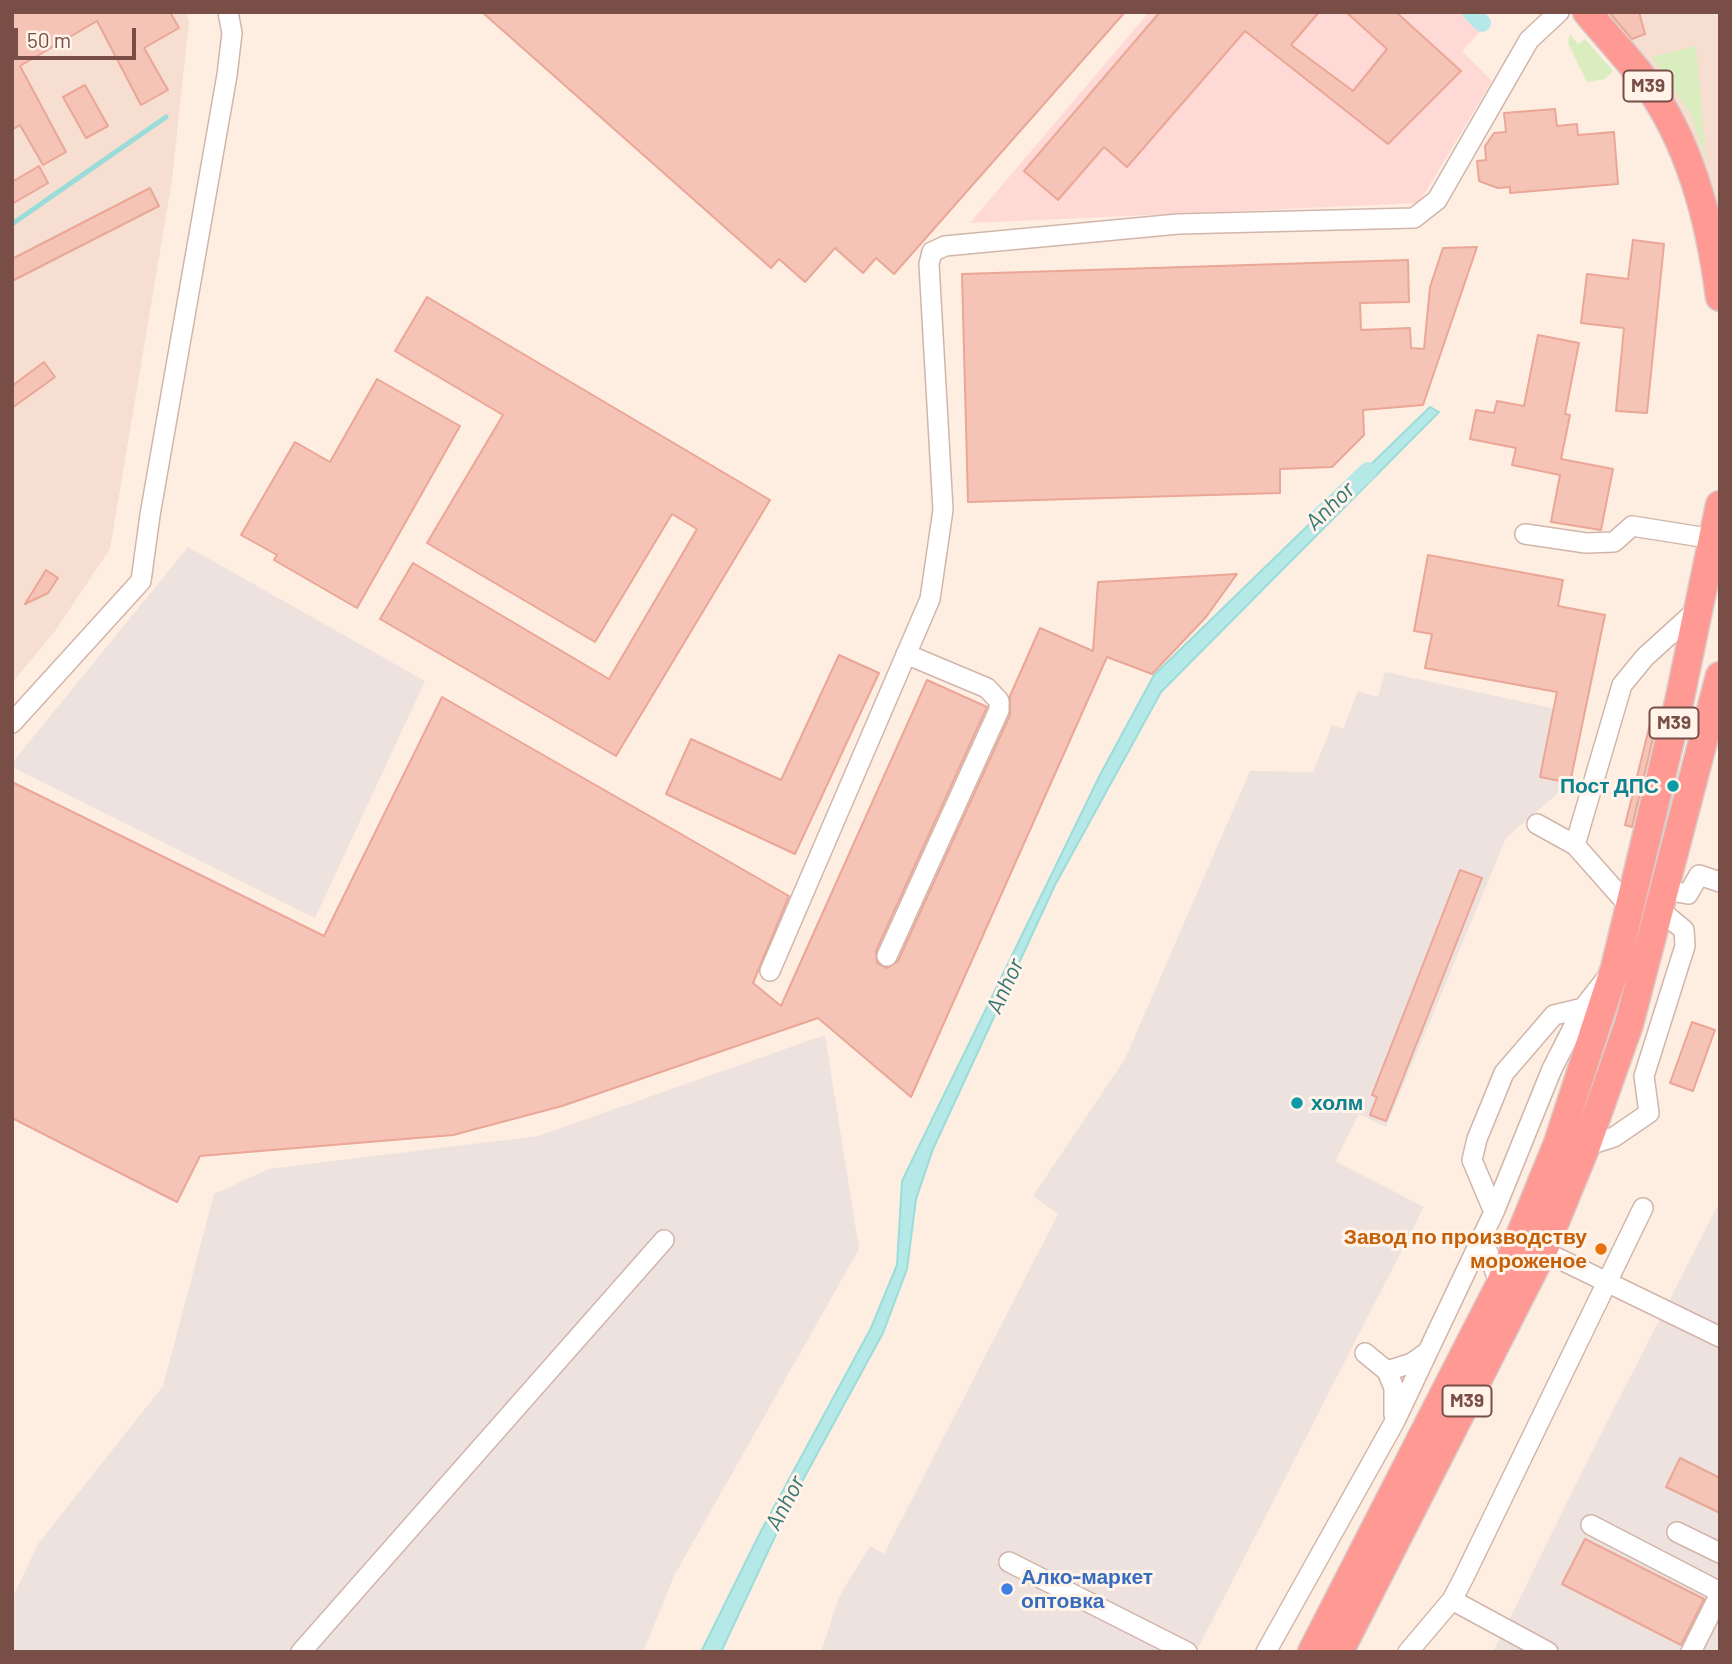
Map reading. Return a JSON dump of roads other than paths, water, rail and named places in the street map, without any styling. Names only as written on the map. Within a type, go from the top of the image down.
[{"type":"highway","name":"M39","points":[[1587,12],[1643,79],[1682,148],[1707,220],[1720,297]]},
{"type":"highway","name":"M39","points":[[1312,1652],[1500,1285],[1558,1143],[1615,968],[1700,607],[1720,505]]},
{"type":"highway","name":"M39","points":[[1339,1652],[1542,1251],[1587,1146],[1629,1024],[1718,687]]},
{"type":"street","points":[[12,723],[141,581],[227,75],[232,33],[228,12]]},
{"type":"street","points":[[770,971],[930,599],[943,510],[929,264],[932,252],[945,247],[1178,224],[1414,218],[1437,200],[1529,40],[1559,12]]},
{"type":"street","points":[[1525,534],[1586,543],[1614,542],[1632,526],[1714,539]]},
{"type":"street","points":[[1575,845],[1622,685],[1645,657],[1700,607]]},
{"type":"street","points":[[887,956],[999,710],[999,701],[987,688],[906,654]]},
{"type":"street","points":[[1537,824],[1575,845],[1629,906]]},
{"type":"street","points":[[1587,1146],[1614,1138],[1649,1113],[1644,1076],[1685,946],[1684,930],[1663,900],[1688,894],[1699,875],[1720,882]]},
{"type":"street","name":"M39","points":[[1266,1652],[1395,1421],[1494,1212],[1552,1069],[1583,1008],[1615,968]]},
{"type":"street","points":[[1494,1212],[1472,1160],[1477,1139],[1504,1073],[1555,1015],[1583,1008]]},
{"type":"street","points":[[1408,1652],[1452,1600],[1545,1415],[1606,1280],[1643,1208]]},
{"type":"street","points":[[1482,1237],[1500,1285]]},
{"type":"street","points":[[301,1652],[664,1240]]},
{"type":"street","points":[[1542,1251],[1720,1338]]},
{"type":"street","points":[[1387,1371],[1412,1363],[1426,1352]]},
{"type":"street","points":[[1365,1353],[1387,1371],[1394,1388],[1395,1421]]},
{"type":"street","points":[[1591,1525],[1720,1593],[1691,1652]]},
{"type":"street","points":[[1677,1532],[1720,1553]]},
{"type":"street","points":[[1009,1562],[1187,1652]]},
{"type":"street","points":[[1452,1600],[1548,1652]]},
{"type":"water","points":[[1430,407],[1439,412],[1161,692],[1055,885],[933,1149],[916,1199],[907,1269],[883,1333],[793,1498],[721,1652],[701,1652],[761,1531],[871,1328],[897,1265],[902,1181],[1101,773],[1154,675]]},
{"type":"waterway","name":"Anhor","points":[[1471,12],[1482,23]]},
{"type":"waterway","points":[[12,224],[166,117]]},
{"type":"waterway","name":"Anhor","points":[[1319,517],[1368,471]]},
{"type":"place","name":"Пост ДПС","points":[[1673,786]]},
{"type":"place","name":"холм","points":[[1297,1103]]},
{"type":"place","name":"Завод по производству мороженое","points":[[1601,1249]]},
{"type":"place","name":"Алко-маркет оптовка","points":[[1007,1589]]}]
